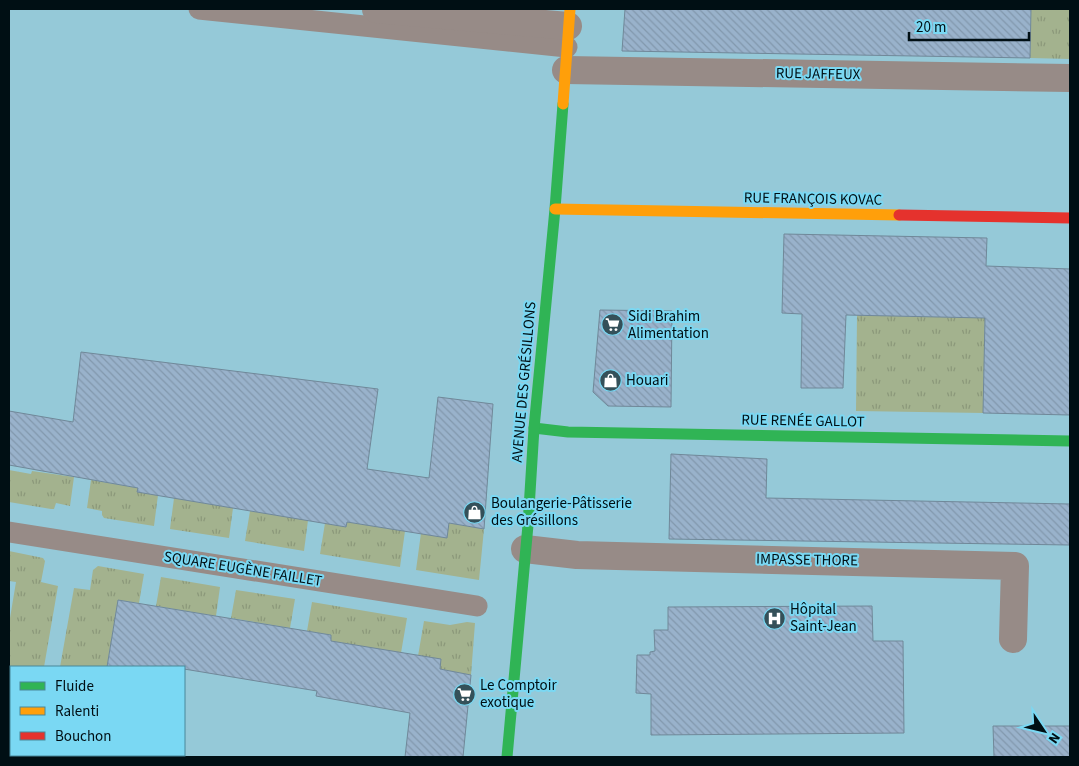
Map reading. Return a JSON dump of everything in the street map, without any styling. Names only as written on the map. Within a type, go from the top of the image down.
[{"type":"street","name":"RUE JAFFEUX","points":[[376,9],[568,38],[1070,78]]},
{"type":"street","name":"AVENUE DES GRÉSILLONS","points":[[506,757],[555,209],[568,38]]},
{"type":"street","name":"RUE FRANÇOIS KOVAC","points":[[555,209],[1070,218]]},
{"type":"street","name":"RUE RENÉE GALLOT","points":[[534,428],[578,432],[1070,441]]},
{"type":"street","name":"IMPASSE THORE","points":[[525,549],[578,555],[1015,566],[1013,639]]},
{"type":"lane","points":[[199,9],[568,38]]},
{"type":"lane","name":"SQUARE EUGÈNE FAILLET","points":[[9,532],[477,606]]},
{"type":"green space","points":[[1031,9],[1070,9],[1070,59],[1030,58]]},
{"type":"green space","points":[[857,315],[985,318],[983,413],[856,411]]},
{"type":"green space","points":[[9,470],[31,474],[32,471],[74,477],[70,506],[56,503],[54,509],[51,509],[9,502]]},
{"type":"green space","points":[[91,480],[138,488],[158,495],[154,526],[104,518],[102,511],[87,508]]},
{"type":"green space","points":[[174,498],[233,508],[229,538],[170,529]]},
{"type":"green space","points":[[250,511],[308,520],[304,551],[245,541]]},
{"type":"green space","points":[[347,522],[405,531],[400,567],[320,554],[325,523],[346,527]]},
{"type":"green space","points":[[449,523],[484,529],[479,580],[416,570],[421,533],[446,537]]},
{"type":"green space","points":[[9,551],[43,558],[45,561],[41,582],[58,586],[44,666],[10,666],[10,756],[13,757],[9,757],[9,624],[16,582],[9,581]]},
{"type":"green space","points":[[98,566],[144,574],[139,603],[118,600],[107,666],[60,666],[74,588],[90,590],[93,570]]},
{"type":"green space","points":[[161,577],[220,587],[216,616],[156,606]]},
{"type":"green space","points":[[236,590],[295,599],[290,628],[231,618]]},
{"type":"green space","points":[[312,602],[407,618],[401,653],[331,641],[331,635],[307,631]]},
{"type":"green space","points":[[424,621],[450,625],[467,622],[475,623],[471,675],[440,669],[418,656]]},
{"type":"building","points":[[625,9],[1031,9],[1030,58],[622,51]]},
{"type":"building","points":[[784,234],[987,238],[986,266],[1070,269],[1070,415],[983,413],[985,318],[846,315],[843,388],[801,388],[802,314],[782,313]]},
{"type":"building","points":[[600,310],[672,311],[671,407],[608,406],[593,392]]},
{"type":"building","points":[[81,352],[378,389],[367,469],[429,478],[438,397],[493,404],[484,529],[449,523],[447,538],[347,522],[346,527],[137,492],[138,488],[9,465],[9,411],[73,422]]},
{"type":"building","points":[[671,454],[767,459],[766,498],[1070,504],[1070,545],[669,539]]},
{"type":"building","points":[[118,600],[331,635],[331,641],[441,659],[440,669],[471,675],[463,757],[405,757],[410,713],[316,696],[317,691],[185,669],[185,666],[107,666]]},
{"type":"building","points":[[872,606],[873,641],[903,641],[904,733],[651,735],[651,694],[636,693],[637,655],[650,655],[650,652],[655,651],[654,630],[668,630],[668,607]]},
{"type":"building","points":[[993,726],[1070,726],[1070,757],[994,757]]},
{"type":"traffic: fast","points":[[507,757],[563,104]]},
{"type":"traffic: fast","points":[[534,428],[568,432],[1070,441]]},
{"type":"traffic: slow","points":[[563,104],[570,9]]},
{"type":"traffic: slow","points":[[555,209],[899,215]]},
{"type":"traffic: jam","points":[[899,215],[1070,218]]},
{"type":"place","name":"Sidi Brahim Alimentation","points":[[612,325]]},
{"type":"place","name":"Houari","points":[[610,380]]},
{"type":"place","name":"Boulangerie-Pâtisserie des Grésillons","points":[[475,512]]},
{"type":"place","name":"Hôpital Saint-Jean","points":[[774,618]]},
{"type":"place","name":"Le Comptoir exotique","points":[[464,694]]}]
